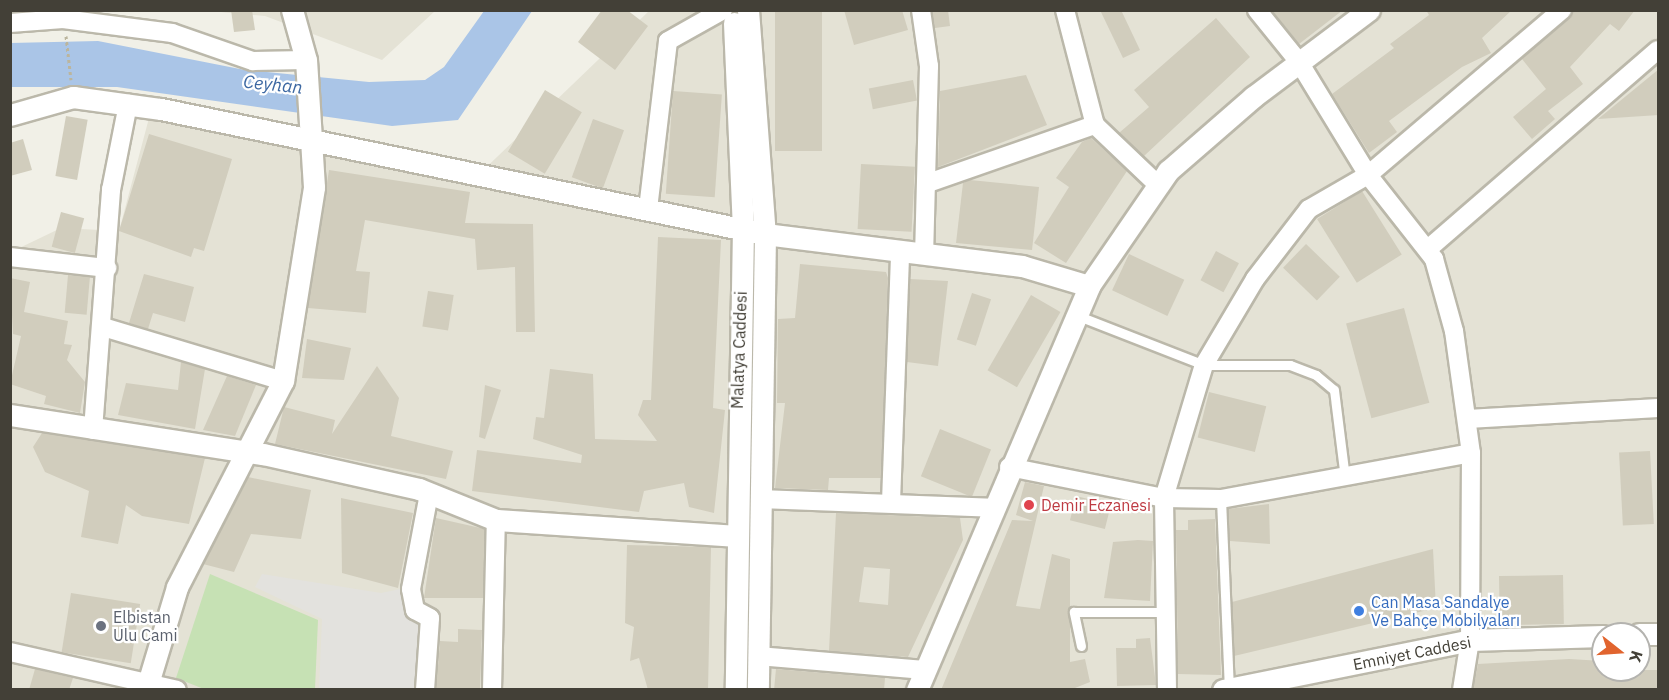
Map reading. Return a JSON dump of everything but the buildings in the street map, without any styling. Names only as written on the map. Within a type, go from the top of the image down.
[{"type":"street","points":[[147,685],[177,587],[250,452],[283,381],[314,187],[313,129],[306,60],[292,10]]},
{"type":"street","points":[[648,209],[668,41],[723,10]]},
{"type":"street","name":"Malatya Caddesi","points":[[734,10],[743,226],[734,536],[736,690]]},
{"type":"street","points":[[748,10],[765,234],[758,690]]},
{"type":"street","points":[[921,10],[929,66],[928,183],[924,254]]},
{"type":"street","points":[[1065,10],[1095,125],[1158,185]]},
{"type":"street","points":[[1257,10],[1299,62],[1368,175],[1428,249],[1454,331],[1471,453],[1470,640],[1462,690]]},
{"type":"street","points":[[758,656],[921,680],[996,508],[1009,467],[1089,286],[1158,185],[1176,163],[1299,62],[1369,10]]},
{"type":"street","points":[[1167,690],[1168,612],[1164,498],[1204,365],[1255,279],[1309,209],[1368,175],[1562,10]]},
{"type":"street","points":[[10,23],[63,15],[172,33],[252,61],[306,60]]},
{"type":"street","points":[[1428,249],[1659,50]]},
{"type":"street","points":[[10,115],[73,97],[313,129],[648,209],[743,226],[765,234],[1022,266],[1089,286]]},
{"type":"street","points":[[93,430],[103,327],[111,190],[128,104]]},
{"type":"street","points":[[928,183],[1095,125]]},
{"type":"street","points":[[891,502],[900,251]]},
{"type":"street","points":[[10,258],[107,268]]},
{"type":"street","points":[[103,327],[283,381]]},
{"type":"street","points":[[1468,419],[1659,408]]},
{"type":"street","points":[[10,415],[93,430],[250,452],[429,494],[495,520],[734,536]]},
{"type":"street","points":[[1009,467],[1164,498],[1221,499],[1471,453]]},
{"type":"street","points":[[425,690],[430,618],[415,610],[411,589],[429,494]]},
{"type":"street","points":[[762,499],[891,502],[996,508]]},
{"type":"street","points":[[492,690],[495,520]]},
{"type":"street","name":"Emniyet Caddesi","points":[[1226,689],[1470,640],[1591,636]]},
{"type":"street","points":[[10,652],[177,690]]},
{"type":"lane","points":[[1076,315],[1204,365],[1290,366],[1326,382],[1334,390],[1345,478]]},
{"type":"lane","points":[[1221,499],[1226,689]]},
{"type":"lane","points":[[1081,646],[1074,612],[1168,612]]},
{"type":"path","points":[[63,15],[73,97]]},
{"type":"shaded area","points":[[210,11],[435,11],[382,60],[265,16]]},
{"type":"shaded area","points":[[649,11],[1658,11],[1658,689],[11,690],[11,252],[61,228],[119,231],[149,118],[472,181]]},
{"type":"shaded area","points":[[262,574],[381,593],[410,587],[430,618],[424,689],[319,689],[322,619],[255,587]]},
{"type":"green space","points":[[210,574],[318,620],[315,689],[204,689],[176,678]]},
{"type":"water","name":"Ceyhan","points":[[484,11],[532,11],[458,120],[392,126],[117,87],[11,87],[10,43],[98,41],[245,70],[369,82],[425,80],[444,67]]},
{"type":"place","name":"Demir Eczanesi","points":[[1029,505]]},
{"type":"place","name":"Can Masa Sandalye Ve Bahçe Mobilyaları","points":[[1359,611]]},
{"type":"place","name":"Elbistan Ulu Cami","points":[[101,626]]}]
